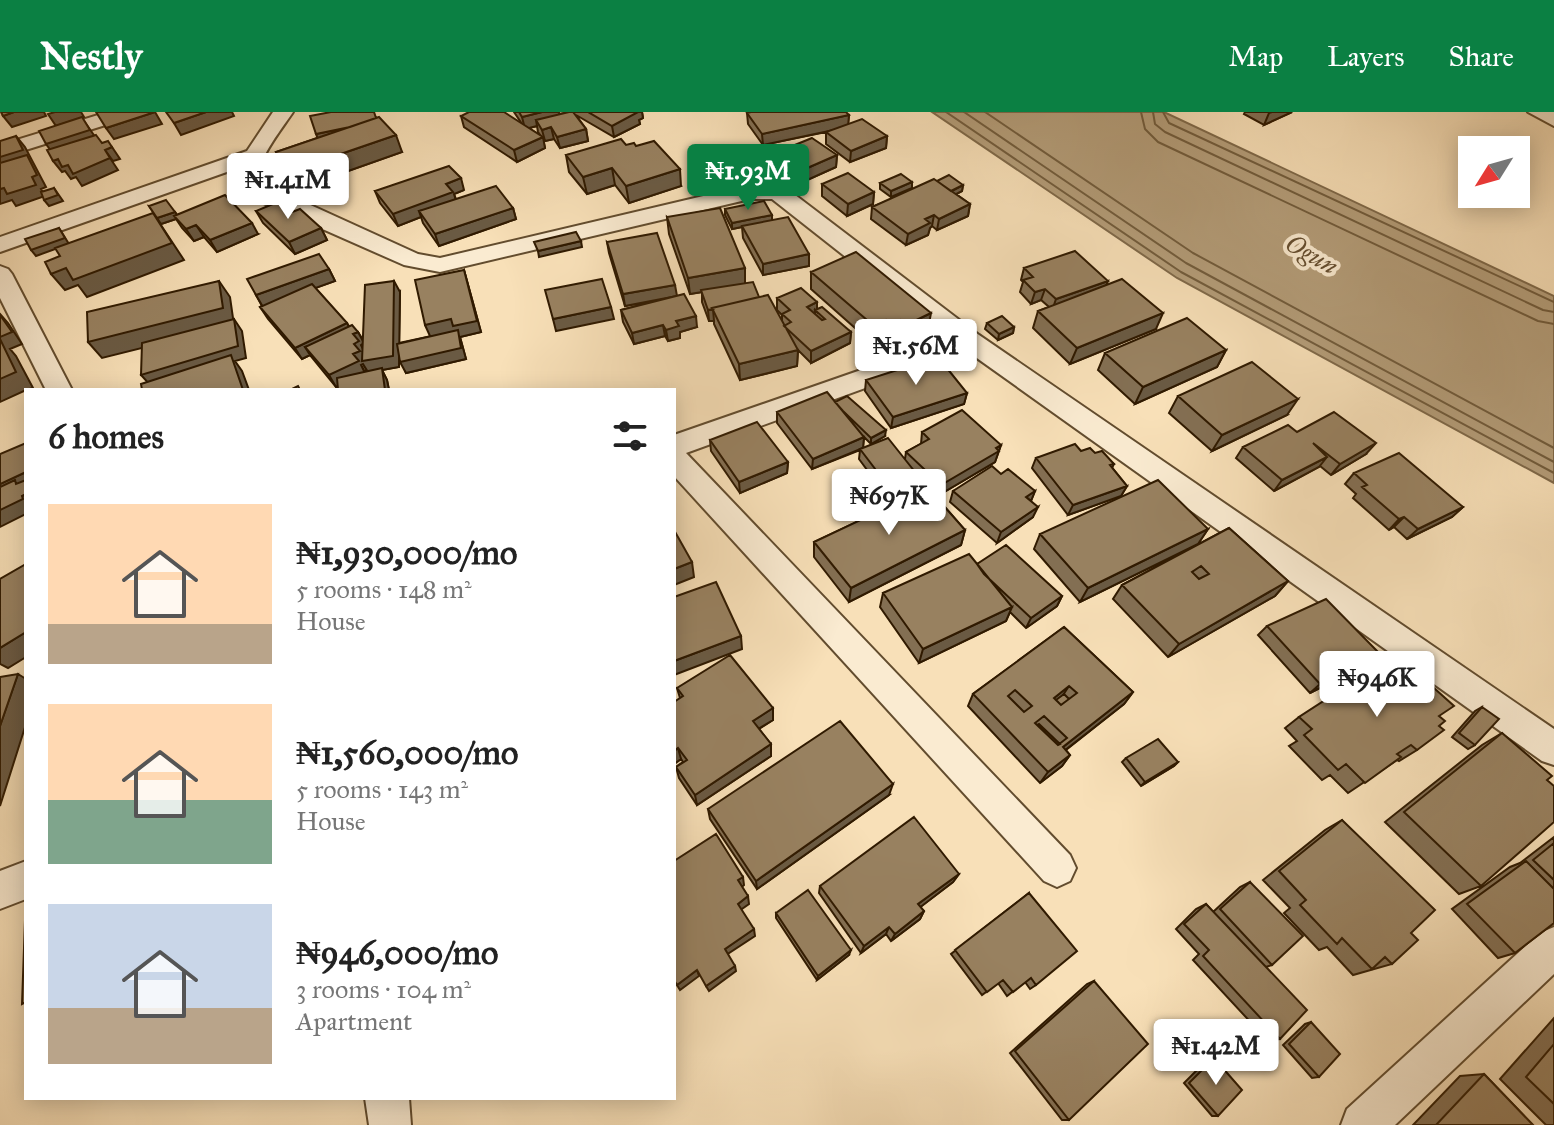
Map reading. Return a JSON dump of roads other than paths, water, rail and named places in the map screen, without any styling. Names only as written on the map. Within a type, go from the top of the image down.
[{"type":"street","points":[[283,112],[256,155],[247,175],[249,184],[258,192],[425,264],[461,262],[750,192],[778,193],[970,341],[1554,749]]},
{"type":"street","points":[[1538,112],[1554,120]]},
{"type":"street","points":[[0,152],[108,118]]},
{"type":"street","points":[[0,245],[256,155]]},
{"type":"street","points":[[0,274],[58,388]]},
{"type":"street","points":[[676,445],[970,341]]},
{"type":"street","points":[[676,460],[1057,868]]},
{"type":"street","points":[[0,890],[24,881]]},
{"type":"street","points":[[1363,1125],[1554,947]]},
{"type":"water","name":"Ogun","points":[[932,112],[1164,112],[1554,296],[1554,483],[1177,278]]}]
